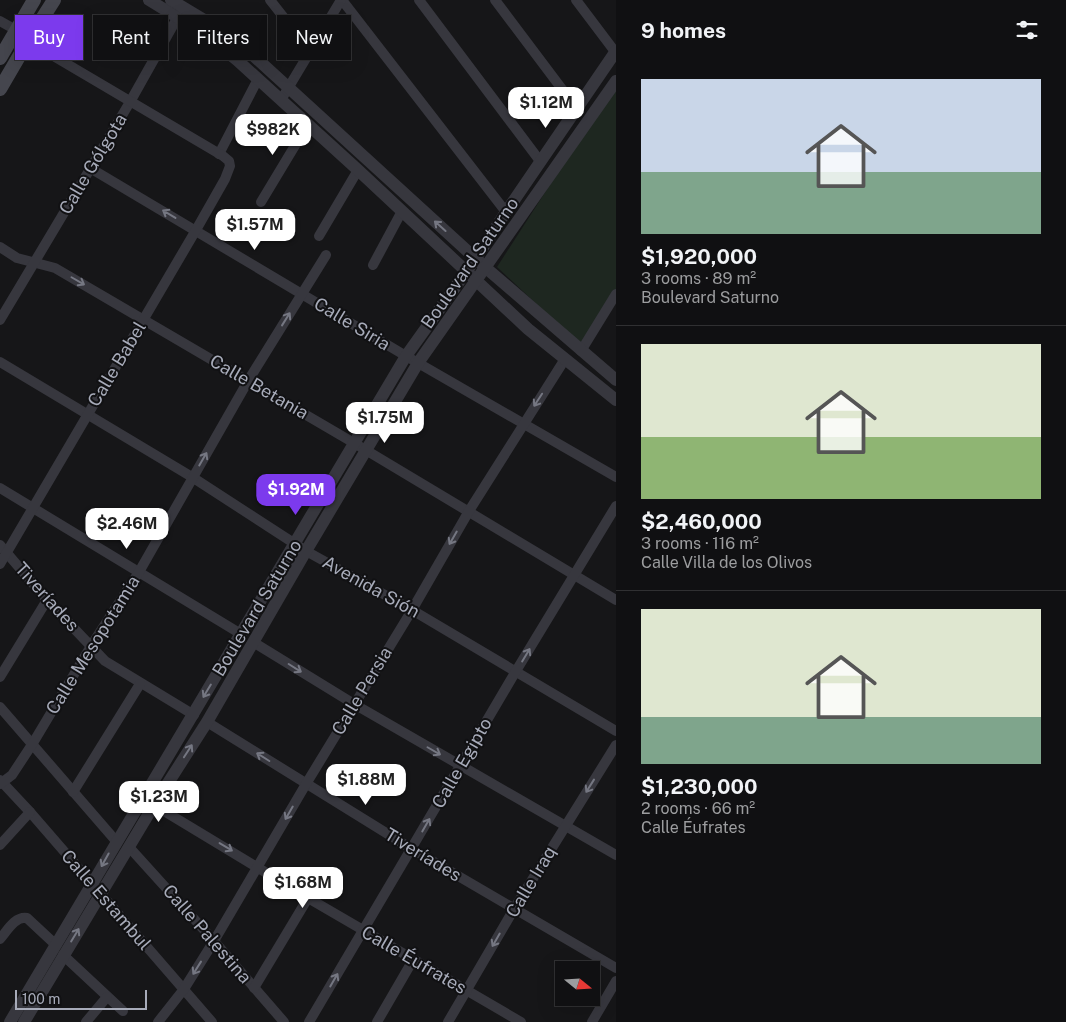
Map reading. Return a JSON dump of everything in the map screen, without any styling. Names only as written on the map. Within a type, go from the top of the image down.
[{"type":"main road","points":[[25,15],[34,0]]},
{"type":"main road","points":[[44,15],[54,0]]},
{"type":"main road","points":[[0,58],[15,32]]},
{"type":"main road","points":[[0,89],[17,60]]},
{"type":"street","points":[[149,0],[181,12],[232,38],[486,268],[616,380]]},
{"type":"street","points":[[171,0],[181,12],[308,124],[528,329],[616,400]]},
{"type":"street","points":[[270,0],[282,15]]},
{"type":"street","points":[[333,15],[342,0],[506,212]]},
{"type":"street","points":[[419,0],[540,161]]},
{"type":"street","points":[[495,0],[577,109]]},
{"type":"street","points":[[576,0],[616,52]]},
{"type":"street","name":"Calle Gólgota","points":[[0,320],[130,102],[181,12]]},
{"type":"street","points":[[0,21],[15,29]]},
{"type":"street","name":"Boulevard Saturno","points":[[24,1022],[60,950],[96,889],[129,847],[154,804],[207,722],[253,642],[354,443],[406,356],[476,258],[540,161],[616,52]]},
{"type":"street","points":[[60,60],[219,154],[258,79]]},
{"type":"street","points":[[281,100],[305,60]]},
{"type":"street","name":"Boulevard Saturno","points":[[96,889],[116,841],[242,634],[365,450],[418,363],[616,80]]},
{"type":"street","points":[[261,202],[308,124]]},
{"type":"street","name":"Calle Babel","points":[[0,564],[4,549],[32,508],[225,179],[230,163],[219,154]]},
{"type":"street","name":"Calle Siria","points":[[90,168],[406,356],[616,477]]},
{"type":"street","points":[[318,236],[358,170]]},
{"type":"street","points":[[373,265],[402,211]]},
{"type":"street","name":"Calle Betania","points":[[0,247],[17,258],[55,268],[144,319],[616,600]]},
{"type":"street","name":"Calle Mesopotamia","points":[[1,782],[12,774],[33,743],[138,572],[248,381],[326,255]]},
{"type":"street","points":[[581,351],[616,294]]},
{"type":"street","name":"Calle Persia","points":[[158,1022],[184,989],[214,941],[469,511],[565,359]]},
{"type":"street","name":"Avenida Sión","points":[[0,362],[192,477],[300,547],[516,670],[616,731]]},
{"type":"street","points":[[0,488],[242,634]]},
{"type":"street","name":"Calle Egipto","points":[[309,1022],[412,850],[516,670],[616,506]]},
{"type":"street","name":"Tiveríades","points":[[4,549],[105,661],[140,684],[194,714]]},
{"type":"street","points":[[0,677],[48,600]]},
{"type":"street","points":[[253,642],[354,704],[566,825],[616,856]]},
{"type":"street","points":[[73,792],[140,684]]},
{"type":"street","points":[[0,707],[116,841]]},
{"type":"street","name":"Tiveríades","points":[[207,722],[412,850],[616,968]]},
{"type":"street","name":"Calle Iraq","points":[[448,1022],[514,908],[616,745]]},
{"type":"street","name":"Calle Estambul","points":[[1,782],[30,812],[212,1022]]},
{"type":"street","name":"Calle Éufrates","points":[[154,804],[308,898],[521,1022]]},
{"type":"street","points":[[0,844],[30,812]]},
{"type":"street","name":"Calle Palestina","points":[[129,847],[284,1022]]},
{"type":"street","points":[[254,988],[308,898]]},
{"type":"street","points":[[0,940],[21,918],[27,918],[122,1011]]},
{"type":"street","name":"Boulevard Saturno","points":[[10,1022],[60,950]]},
{"type":"street","points":[[377,1022],[413,960]]},
{"type":"street","points":[[592,1022],[616,981]]},
{"type":"street","points":[[86,1022],[108,997]]},
{"type":"shaded area","points":[[616,82],[616,290],[581,346],[497,267]]}]
